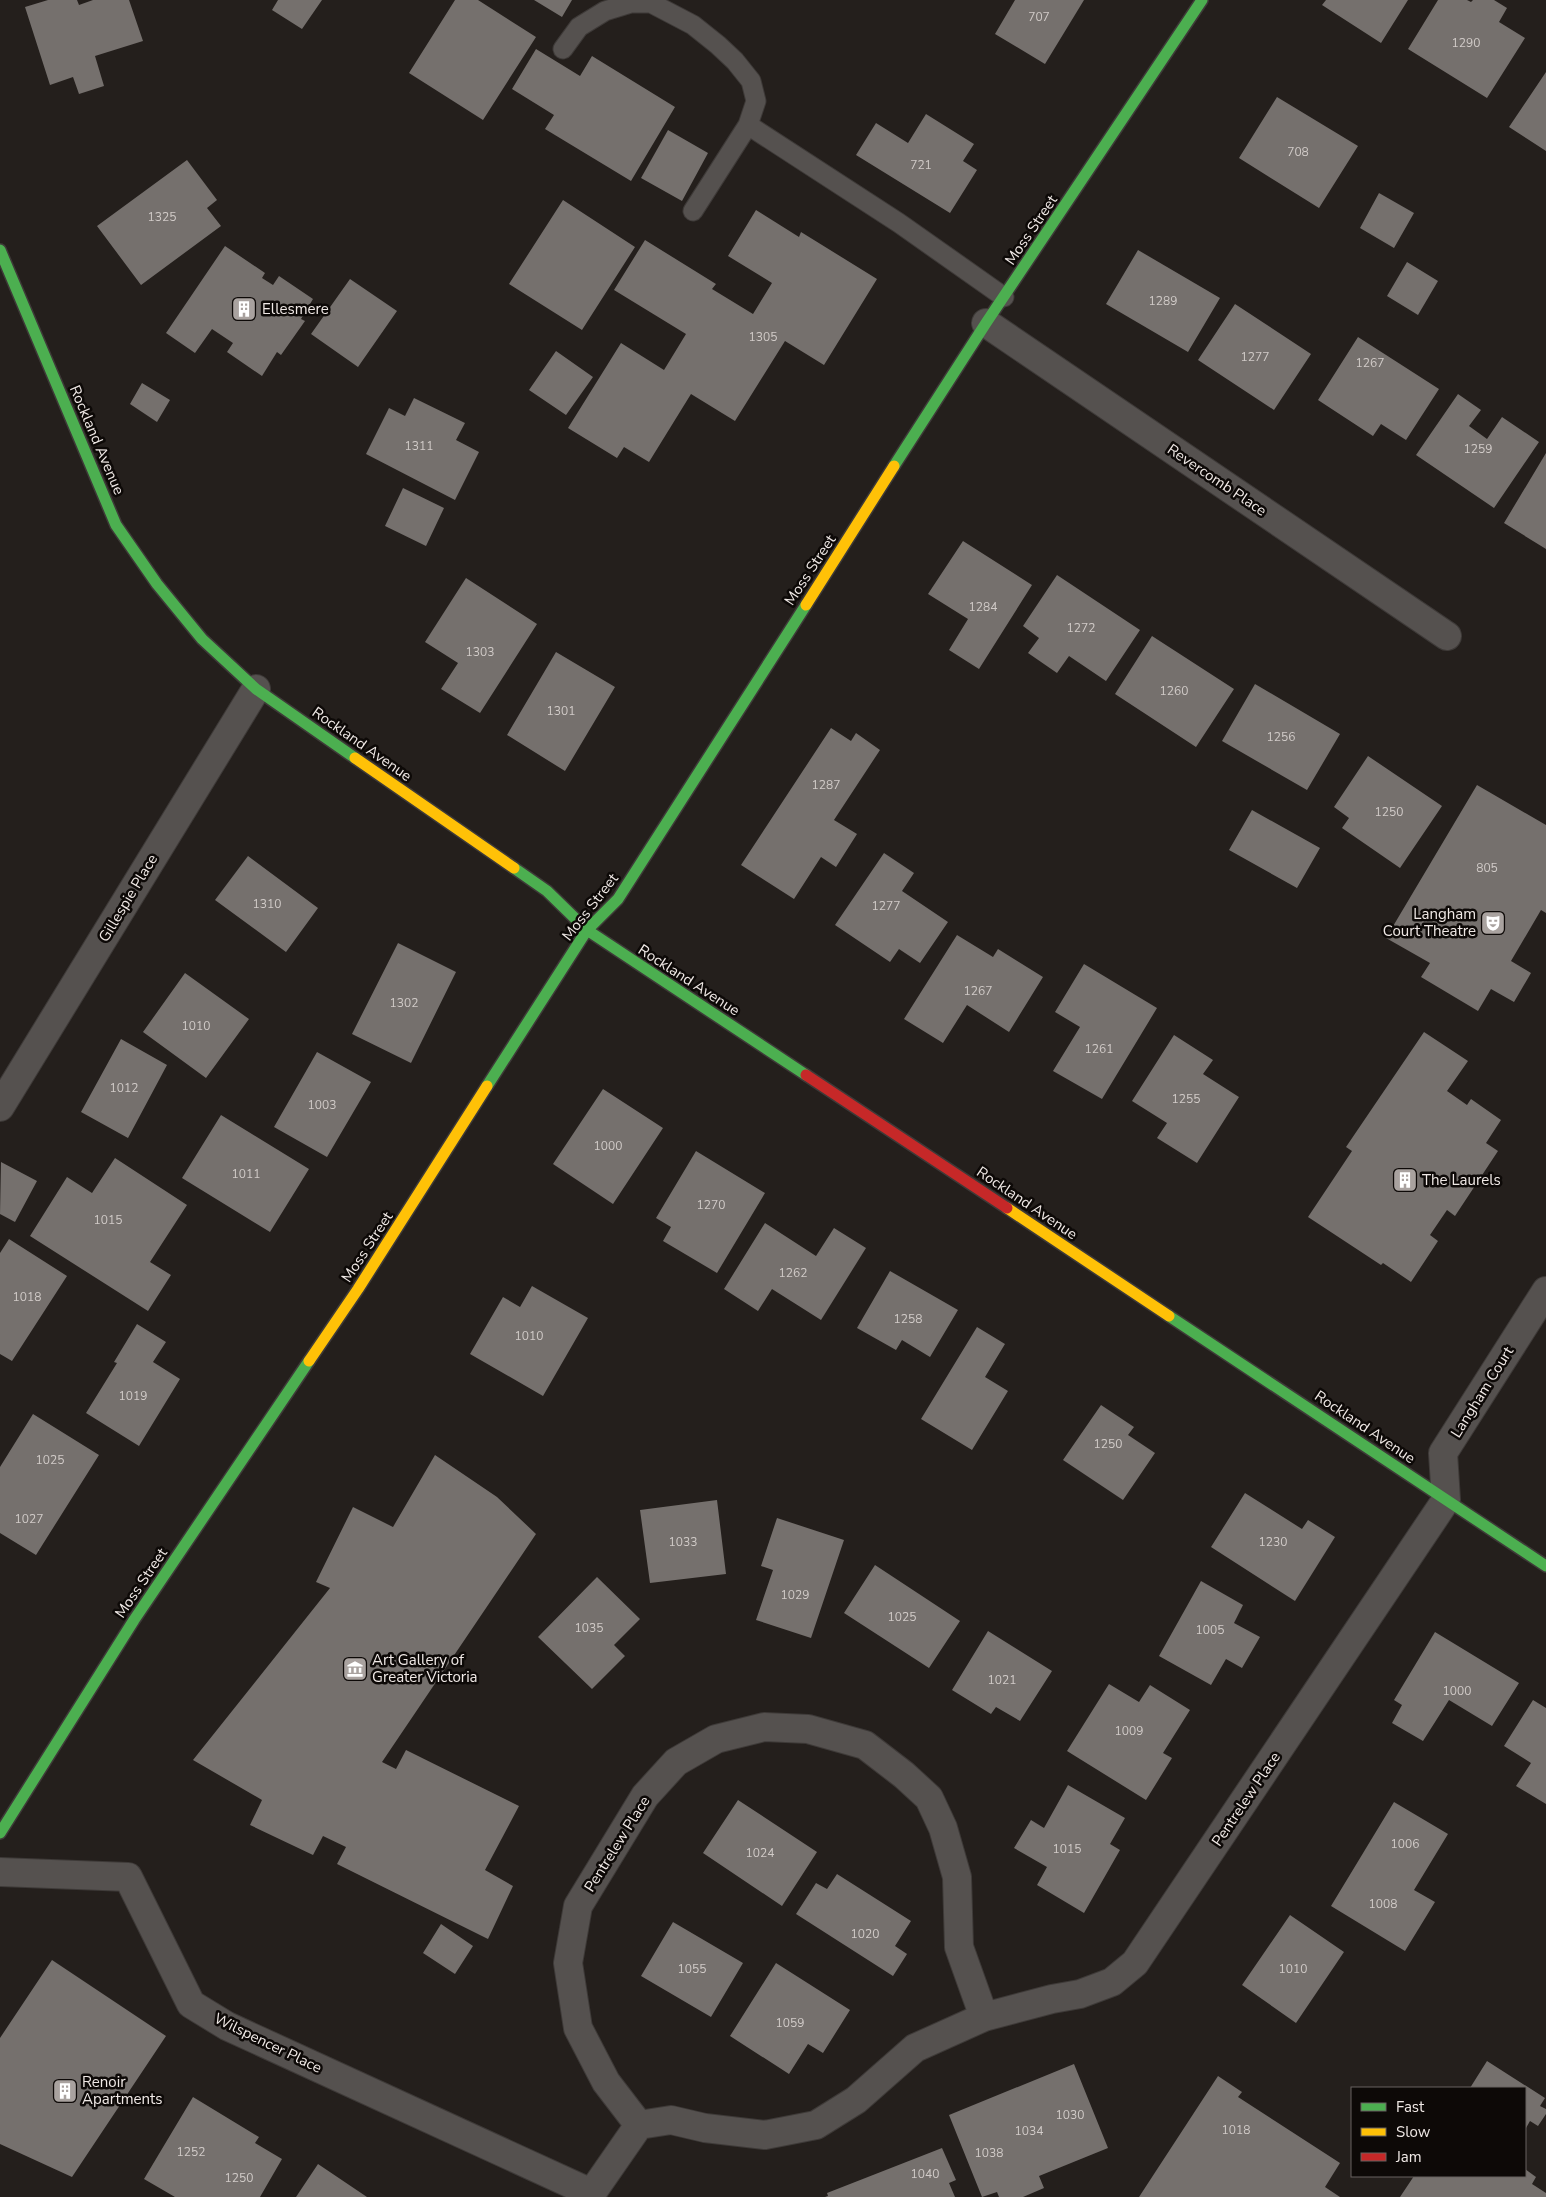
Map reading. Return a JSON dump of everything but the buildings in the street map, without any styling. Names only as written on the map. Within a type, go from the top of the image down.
[{"type":"street","name":"Moss Street","points":[[0,1832],[134,1620],[358,1289],[587,930],[618,899],[986,323],[1202,0]]},
{"type":"street","name":"Rockland Avenue","points":[[0,250],[116,525],[157,584],[202,638],[256,688],[547,891],[587,930],[1546,1566]]},
{"type":"street","name":"Revercomb Place","points":[[986,323],[1447,636]]},
{"type":"street","name":"Gillespie Place","points":[[0,1107],[256,688]]},
{"type":"street","name":"Langham Court","points":[[1446,1500],[1443,1453],[1546,1291]]},
{"type":"street","name":"Pentrelew Place","points":[[984,2017],[959,1947],[957,1877],[943,1828],[929,1798],[904,1775],[865,1745],[808,1729],[764,1727],[716,1739],[676,1762],[645,1796],[578,1906],[568,1963],[578,2028],[606,2082],[638,2125],[671,2120],[705,2128],[765,2135],[816,2125],[856,2100],[915,2048],[984,2017],[1052,1999],[1080,1994],[1112,1982],[1136,1963],[1446,1500]]},
{"type":"street","name":"Wilspencer Place","points":[[0,1872],[128,1877],[191,2004],[227,2026],[590,2195]]},
{"type":"street","points":[[590,2195],[638,2125]]},
{"type":"lane","points":[[563,49],[579,28],[604,11],[631,3],[651,3],[693,26],[718,45],[735,61],[751,81],[756,101],[748,125],[692,212]]},
{"type":"lane","points":[[748,125],[899,223],[1004,297]]},
{"type":"traffic: fast","points":[[894,466],[986,323],[1202,0]]},
{"type":"traffic: fast","points":[[0,250],[116,525],[157,584],[202,639],[256,689],[355,758]]},
{"type":"traffic: fast","points":[[487,1086],[587,930],[618,899],[806,605]]},
{"type":"traffic: fast","points":[[514,868],[547,891],[587,930],[806,1075]]},
{"type":"traffic: fast","points":[[1169,1316],[1546,1566]]},
{"type":"traffic: fast","points":[[0,1833],[134,1620],[309,1361]]},
{"type":"traffic: slow","points":[[806,605],[894,466]]},
{"type":"traffic: slow","points":[[355,758],[514,868]]},
{"type":"traffic: slow","points":[[309,1361],[358,1289],[487,1086]]},
{"type":"traffic: slow","points":[[1007,1208],[1169,1316]]},
{"type":"traffic: jam","points":[[806,1075],[1007,1208]]},
{"type":"place","name":"Ellesmere","points":[[244,309]]},
{"type":"place","name":"Langham Court Theatre","points":[[1493,923]]},
{"type":"place","name":"The Laurels","points":[[1405,1180]]},
{"type":"place","name":"Art Gallery of Greater Victoria","points":[[355,1669]]},
{"type":"place","name":"Renoir Apartments","points":[[65,2091]]}]
